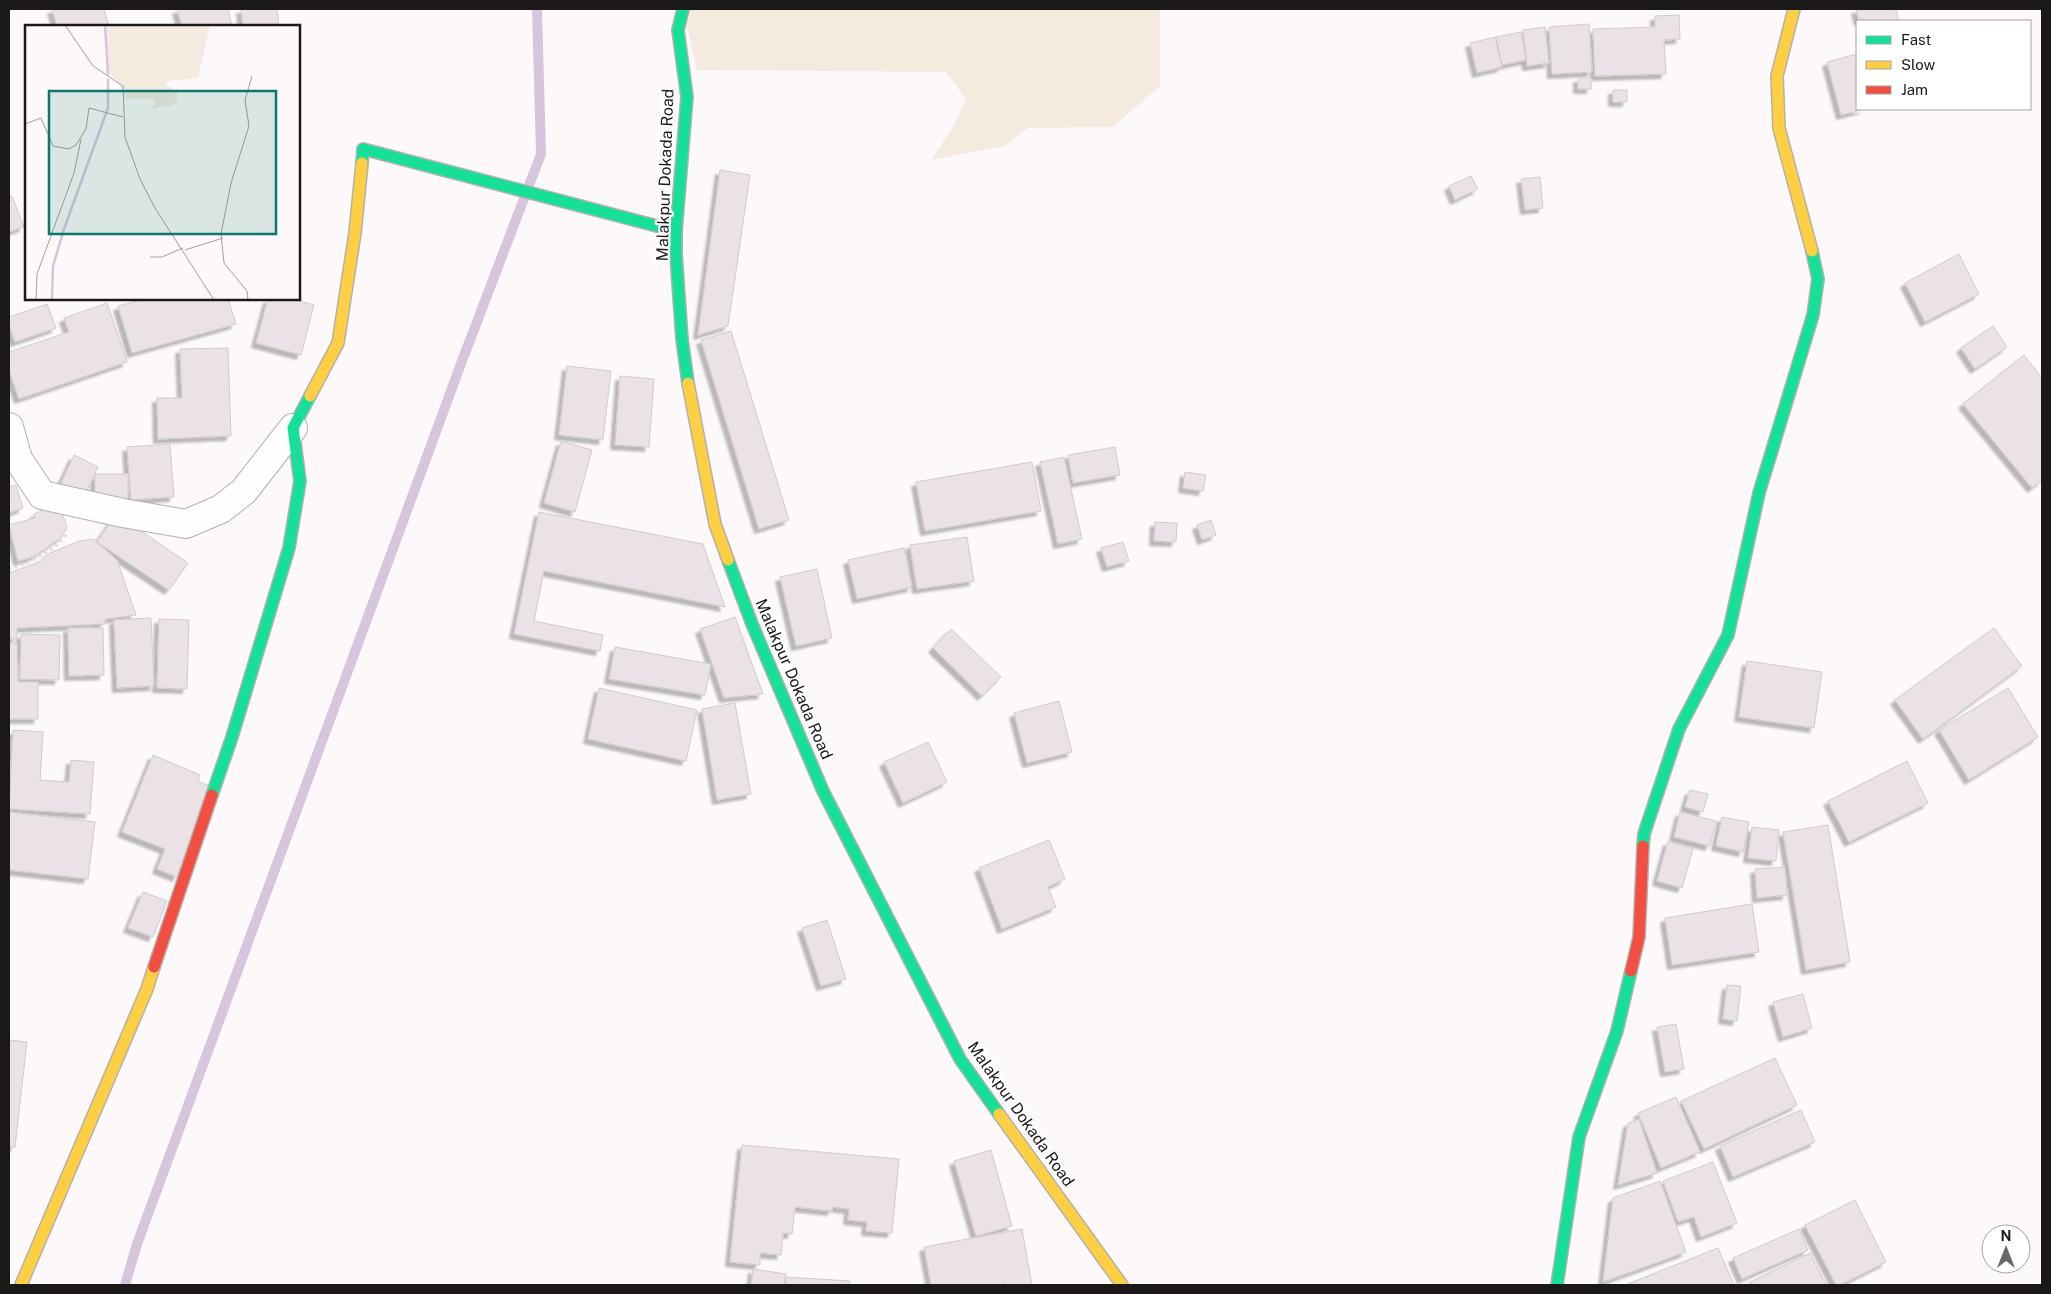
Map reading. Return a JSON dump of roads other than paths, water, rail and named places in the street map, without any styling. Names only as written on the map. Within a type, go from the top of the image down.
[{"type":"street","name":"Malakpur Dokada Road","points":[[683,9],[678,30],[687,97],[676,231],[682,339],[715,524],[756,633],[823,791],[960,1059],[1122,1285]]},
{"type":"street","points":[[1557,1285],[1579,1137],[1617,1030],[1640,937],[1644,834],[1679,729],[1728,635],[1759,493],[1813,315],[1818,279],[1805,220],[1779,128],[1777,76],[1794,9]]},
{"type":"street","points":[[9,427],[18,460],[42,495],[186,524],[221,509],[244,491],[293,428],[338,343],[355,233],[363,149],[676,231]]},
{"type":"street","points":[[21,1285],[147,989],[232,737],[289,548],[300,481],[293,428]]},
{"type":"waterway","points":[[125,1285],[137,1244],[462,361],[541,154],[537,9]]}]
